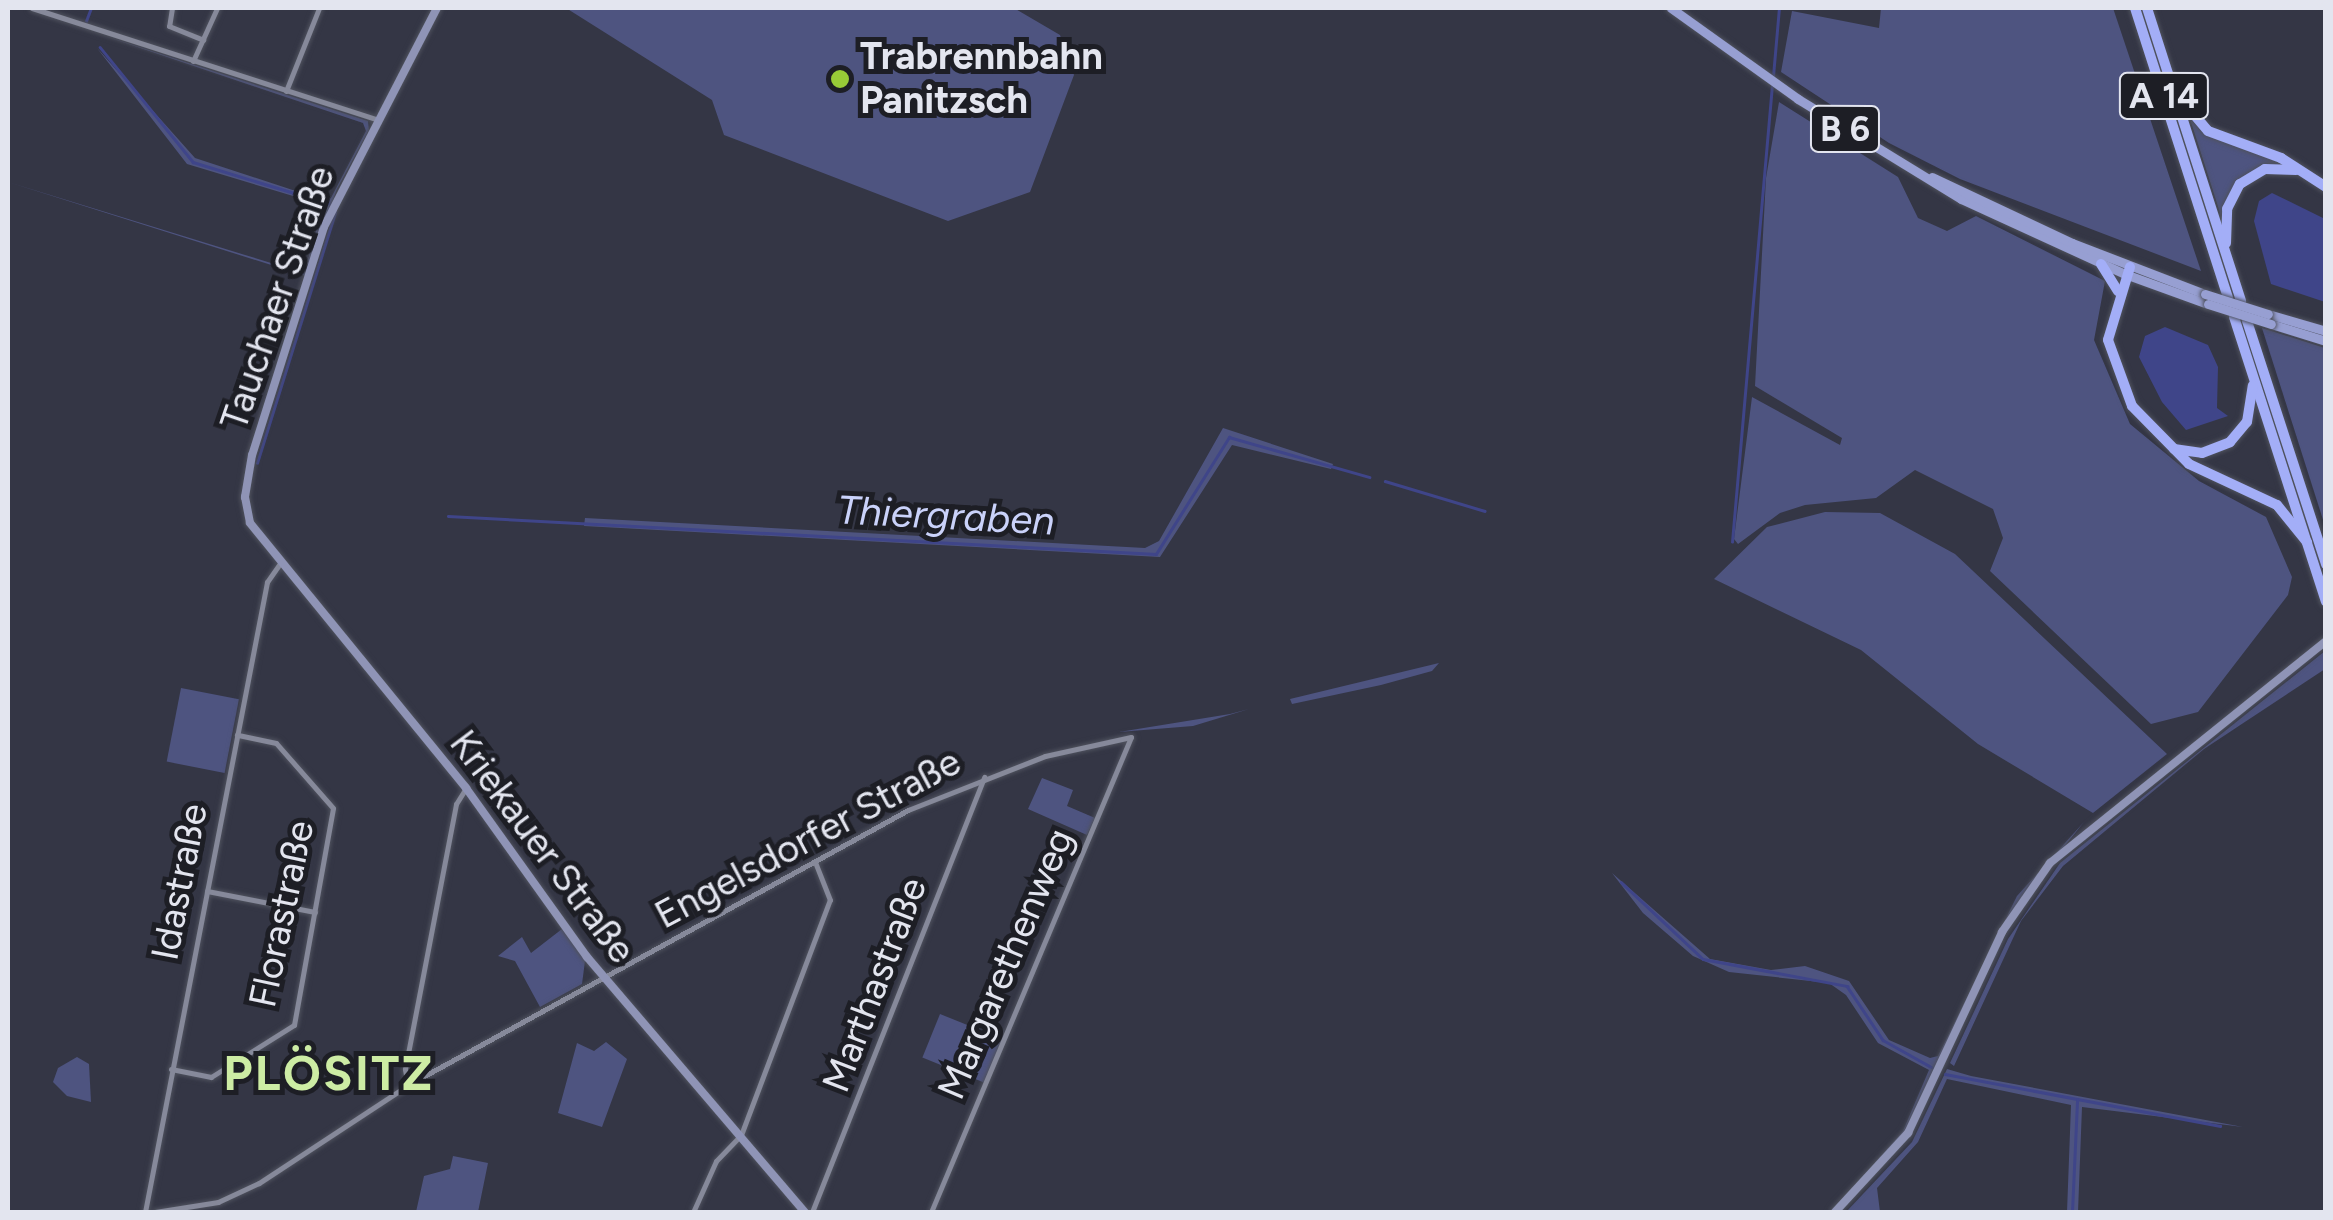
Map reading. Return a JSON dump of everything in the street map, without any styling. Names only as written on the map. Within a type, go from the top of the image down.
[{"type":"highway","name":"A 14","points":[[2135,8],[2228,297]]},
{"type":"highway","name":"A 14","points":[[2147,8],[2241,301]]},
{"type":"highway","points":[[2172,85],[2208,131],[2302,172],[2326,187]]},
{"type":"highway","points":[[2227,258],[2226,216],[2240,184],[2271,167],[2302,172]]},
{"type":"highway","points":[[2101,264],[2118,292]]},
{"type":"highway","points":[[2129,271],[2118,292],[2109,348],[2122,388],[2164,443],[2200,470],[2277,504],[2307,542]]},
{"type":"highway","points":[[2112,320],[2129,271]]},
{"type":"highway","points":[[2234,317],[2326,601]]},
{"type":"highway","points":[[2247,321],[2326,564]]},
{"type":"highway","points":[[2164,443],[2202,453],[2230,442],[2247,422],[2253,374]]},
{"type":"main road","name":"B 6","points":[[1671,8],[1773,82],[1978,208],[2101,264],[2129,271]]},
{"type":"main road","name":"B 6","points":[[1914,170],[2129,271],[2326,340]]},
{"type":"main road","name":"B 6","points":[[2269,319],[2326,331]]},
{"type":"street","points":[[32,8],[378,120]]},
{"type":"street","points":[[172,8],[169,26],[203,40]]},
{"type":"street","points":[[194,62],[216,8]]},
{"type":"street","points":[[286,91],[319,8]]},
{"type":"street","name":"Tauchaer Straße","points":[[246,508],[252,455],[324,227],[437,8]]},
{"type":"street","name":"Kriekauer Straße","points":[[246,508],[279,565],[466,788],[606,980],[738,1139],[809,1212]]},
{"type":"street","name":"Idastraße","points":[[145,1212],[267,582],[279,565]]},
{"type":"street","points":[[1835,1212],[1908,1133],[2010,917],[2050,862],[2093,822],[2326,640]]},
{"type":"street","name":"Florastraße","points":[[171,1069],[211,1077],[294,1024],[333,808],[276,743],[237,736]]},
{"type":"street","name":"Engelsdorfer Straße","points":[[155,1212],[218,1202],[259,1183],[408,1085],[816,862],[984,776],[1131,737]]},
{"type":"street","name":"Margarethenweg","points":[[930,1212],[1131,737]]},
{"type":"street","name":"Marthastraße","points":[[809,1212],[984,776]]},
{"type":"street","points":[[408,1085],[405,1069],[452,823],[466,788]]},
{"type":"street","points":[[694,1210],[716,1161],[738,1139],[830,900],[816,862]]},
{"type":"street","points":[[206,890],[315,912]]},
{"type":"shaded area","name":"Trabrennbahn Panitzsch","points":[[566,8],[1014,8],[1060,35],[1074,75],[1030,192],[948,221],[724,135],[712,100]]},
{"type":"shaded area","points":[[1881,8],[2113,8],[2201,271],[1960,179],[1889,143],[1781,72],[1792,11],[1879,28]]},
{"type":"shaded area","points":[[105,36],[368,121],[369,130],[337,189],[306,276],[8,182],[297,271],[306,267],[323,205],[187,164],[97,48],[195,158],[323,200],[331,198],[366,131],[363,123]]},
{"type":"shaded area","points":[[1779,102],[1898,177],[1918,218],[1947,231],[1976,216],[2105,281],[2094,340],[2130,424],[2199,481],[2266,517],[2292,577],[2288,595],[2198,712],[2151,724],[1990,571],[2003,538],[1993,509],[1915,470],[1876,498],[1805,505],[1780,513],[1738,544],[1734,539],[1752,397],[1840,445],[1842,438],[1755,386],[1766,178]]},
{"type":"shaded area","points":[[2190,119],[2199,127],[2288,164],[2251,172],[2221,216]]},
{"type":"shaded area","points":[[2272,193],[2325,219],[2325,302],[2271,284],[2254,221],[2259,201]]},
{"type":"shaded area","points":[[2165,327],[2208,345],[2218,367],[2217,408],[2228,416],[2186,430],[2162,402],[2139,357],[2145,336]]},
{"type":"shaded area","points":[[2262,328],[2325,348],[2325,526]]},
{"type":"shaded area","points":[[1223,428],[1333,464],[1331,469],[1232,445],[1160,557],[584,526],[585,518],[1145,548],[1159,541]]},
{"type":"shaded area","points":[[1825,512],[1880,513],[1955,554],[2167,754],[2093,813],[1978,744],[1861,650],[1714,579],[1767,527]]},
{"type":"shaded area","points":[[2325,651],[2325,669],[2204,749],[2063,866],[2021,921],[1954,1066],[1950,1063],[2008,939],[2060,863]]},
{"type":"shaded area","points":[[1439,663],[1432,671],[1381,685],[1292,704],[1290,699]]},
{"type":"shaded area","points":[[181,688],[239,699],[225,773],[167,762]]},
{"type":"shaded area","points":[[1249,709],[1193,726],[1119,732],[1230,714]]},
{"type":"shaded area","points":[[1042,778],[1073,790],[1067,806],[1095,818],[1087,835],[1028,809]]},
{"type":"shaded area","points":[[2084,822],[2008,916],[1900,1140],[1831,1212],[1903,1131],[1929,1070],[1878,1043],[1846,995],[1829,983],[1729,972],[1693,956],[1643,913],[1612,873],[1710,959],[1771,970],[1805,966],[1849,981],[1889,1040],[1930,1058],[1938,1056],[2017,896]]},
{"type":"shaded area","points":[[562,929],[585,961],[582,984],[540,1007],[515,961],[498,956],[522,937],[531,953]]},
{"type":"shaded area","points":[[940,1014],[1002,1039],[985,1083],[922,1058]]},
{"type":"shaded area","points":[[606,1042],[627,1059],[602,1127],[558,1113],[577,1043],[594,1051]]},
{"type":"shaded area","points":[[77,1057],[89,1064],[91,1102],[67,1096],[53,1082],[58,1068]]},
{"type":"shaded area","points":[[1947,1069],[2243,1127],[2082,1107],[2078,1212],[2067,1212],[2071,1105],[1947,1079],[1918,1142],[1877,1188],[1880,1212],[1846,1212],[1912,1142]]},
{"type":"shaded area","points":[[453,1156],[488,1163],[478,1212],[416,1212],[424,1176],[450,1169]]},
{"type":"waterway","points":[[86,21],[91,8]]},
{"type":"waterway","points":[[1773,76],[1779,8]]},
{"type":"waterway","name":"Thiergraben","points":[[100,47],[193,162],[330,204]]},
{"type":"waterway","points":[[1732,542],[1772,87]]},
{"type":"waterway","name":"Thiergraben","points":[[257,463],[335,212]]},
{"type":"waterway","name":"Thiergraben","points":[[448,516],[1156,554],[1229,437],[1369,477]]},
{"type":"waterway","name":"Thiergraben","points":[[1385,481],[1485,511]]},
{"type":"waterway","points":[[1621,882],[1703,959],[1847,986],[1883,1040],[1933,1068]]},
{"type":"waterway","points":[[1945,1074],[2220,1126]]},
{"type":"waterway","points":[[2072,1212],[2077,1100]]},
{"type":"place","name":"Trabrennbahn Panitzsch","points":[[840,79]]},
{"type":"district","name":"PLÖSITZ","points":[[329,1074]]}]
